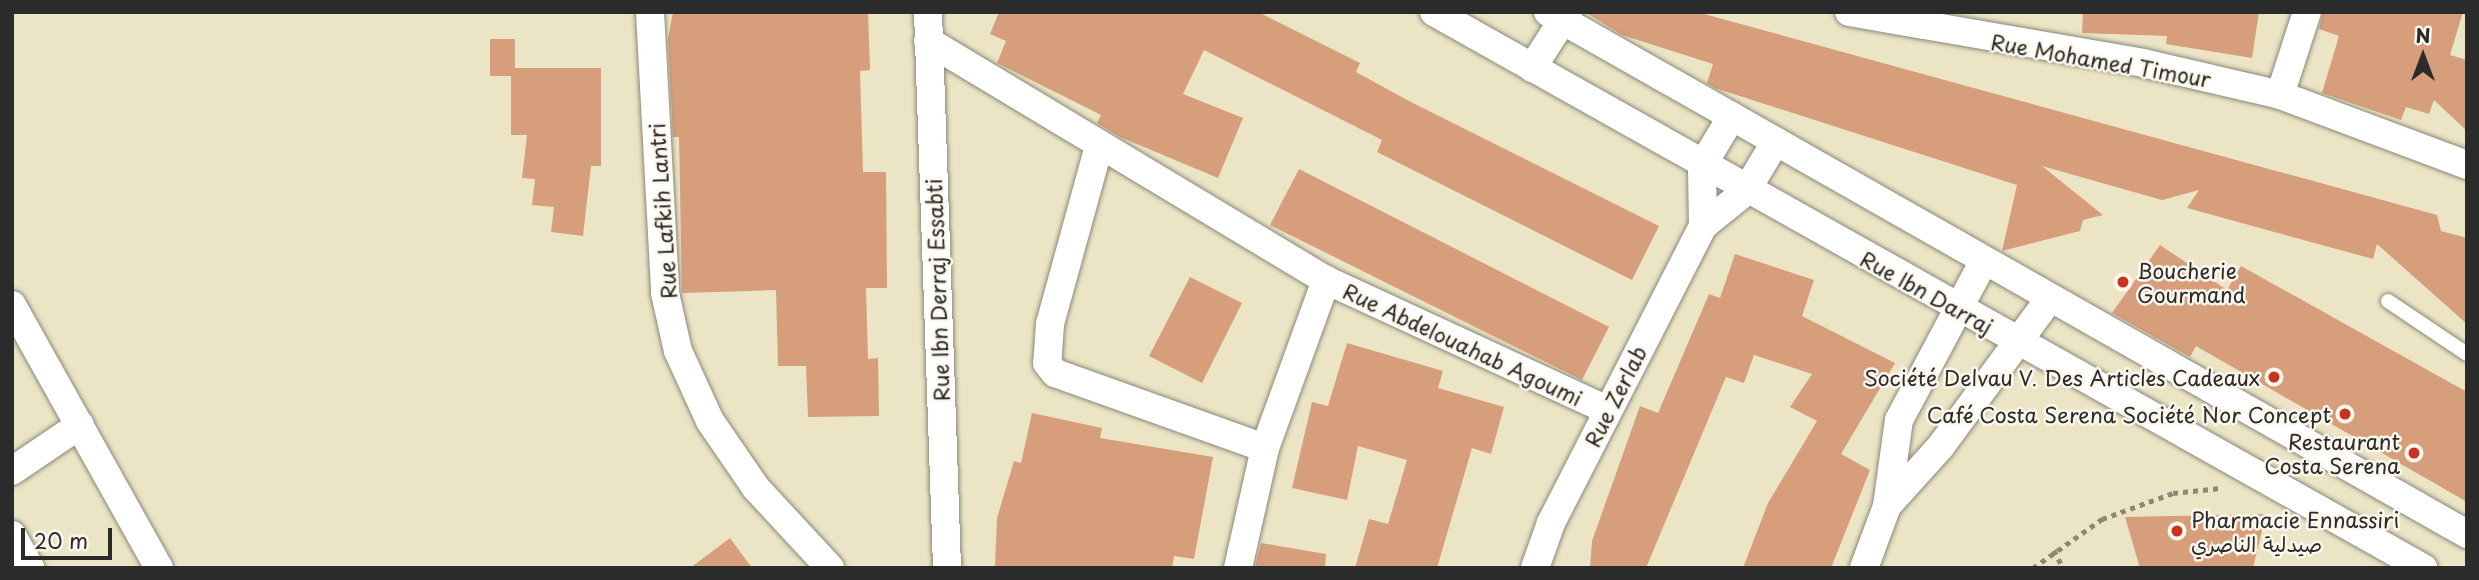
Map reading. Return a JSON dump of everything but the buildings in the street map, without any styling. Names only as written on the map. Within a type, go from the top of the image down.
[{"type":"street","name":"Rue Lafkih Lantri","points":[[650,12],[664,293],[678,351],[709,421],[756,488],[830,568]]},
{"type":"street","name":"Rue Ibn Derraj Essabti","points":[[928,12],[947,568]]},
{"type":"street","name":"Rue Ibn Darraj","points":[[1434,12],[2018,344],[2274,482],[2423,568]]},
{"type":"street","name":"Rue Mohamed Timour","points":[[1849,12],[1956,23],[2280,95],[2467,165]]},
{"type":"street","points":[[2280,95],[2307,12]]},
{"type":"street","points":[[1532,68],[1560,15],[1984,261],[2467,534]]},
{"type":"street","points":[[928,41],[1326,280]]},
{"type":"street","points":[[1702,166],[1732,116]]},
{"type":"street","name":"Rue ZerIab","points":[[1535,568],[1607,410],[1703,226],[1746,191],[1776,141]]},
{"type":"street","points":[[1099,146],[1050,324],[1047,363],[1055,373],[1265,448]]},
{"type":"street","name":"Rue ZerIab","points":[[1702,166],[1703,226]]},
{"type":"street","points":[[1864,568],[1887,506],[1899,420],[1984,261]]},
{"type":"street","name":"Rue Abdelouahab Agoumi","points":[[1238,568],[1265,448],[1326,280],[1607,410]]},
{"type":"street","points":[[1887,506],[2018,344],[2050,298]]},
{"type":"street","points":[[12,305],[159,568]]},
{"type":"street","points":[[12,471],[80,425]]},
{"type":"street","points":[[12,535],[30,568]]},
{"type":"lane","points":[[2388,301],[2467,355]]},
{"type":"path","points":[[2033,568],[2054,550],[2102,519],[2173,493],[2274,482]]},
{"type":"path","points":[[2054,550],[2063,568]]},
{"type":"place","name":"Boucherie Gourmand","points":[[2123,282]]},
{"type":"place","name":"Société Delvau V. Des Articles Cadeaux","points":[[2274,377]]},
{"type":"place","name":"Café Costa Serena Société Nor Concept","points":[[2345,414]]},
{"type":"place","name":"Restaurant Costa Serena","points":[[2414,453]]},
{"type":"place","name":"Pharmacie Ennassiri صيدلية الناصري","points":[[2177,531]]}]
